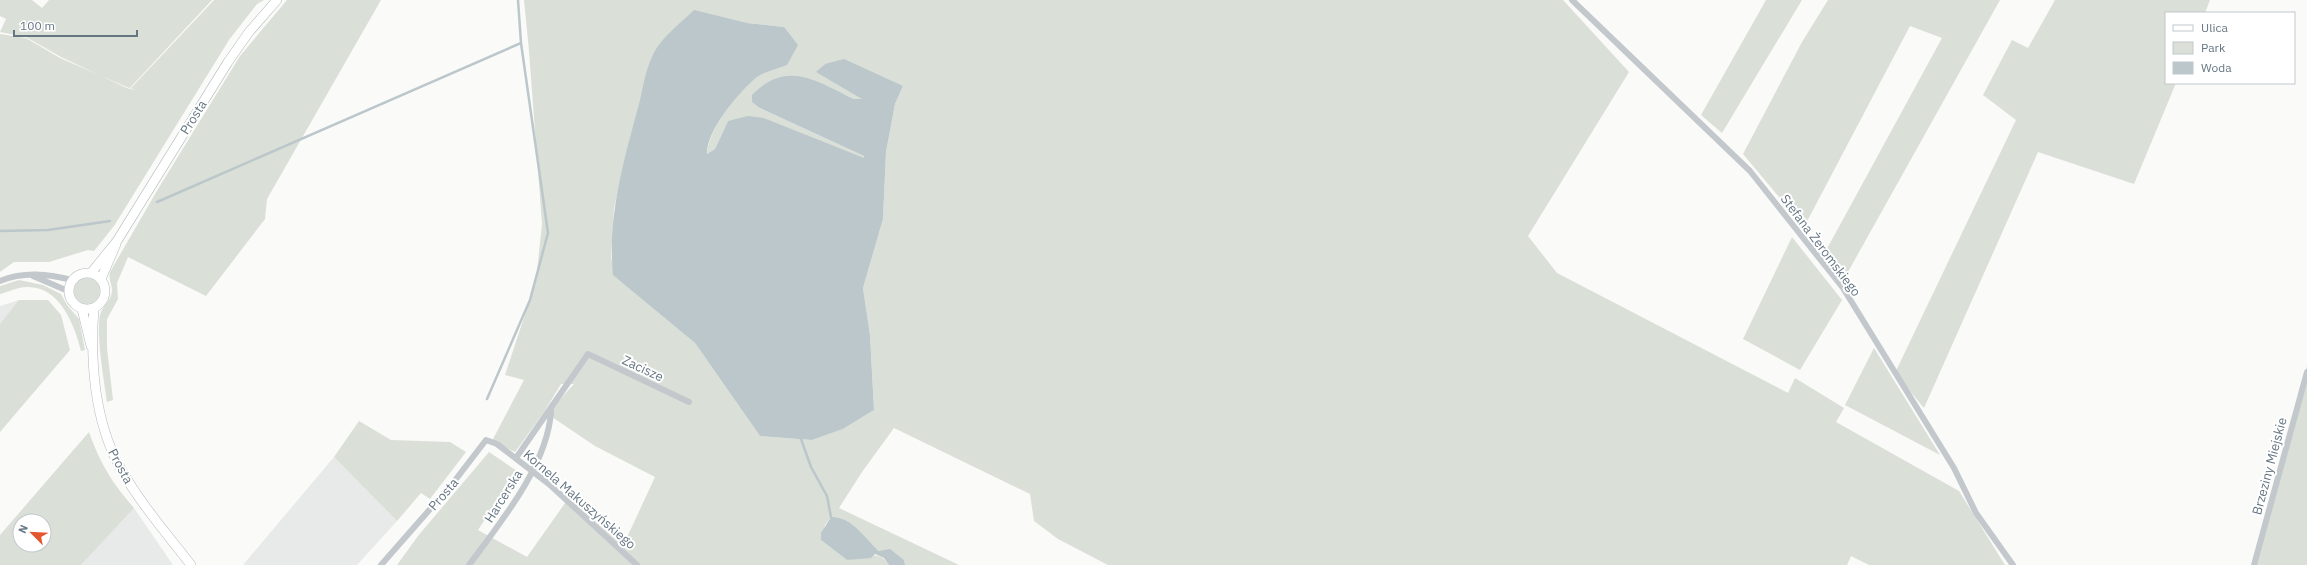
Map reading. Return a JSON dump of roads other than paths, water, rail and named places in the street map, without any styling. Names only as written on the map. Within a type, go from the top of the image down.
[{"type":"main road","name":"Prosta","points":[[101,279],[108,257],[117,241],[228,62],[249,32],[277,0]]},
{"type":"main road","name":"Prosta","points":[[91,273],[108,257]]},
{"type":"main road","points":[[82,273],[91,273],[101,279],[105,293],[102,302],[94,308],[82,309],[72,302],[68,291],[72,280],[82,273]]},
{"type":"main road","name":"Prosta","points":[[90,331],[94,308]]},
{"type":"main road","name":"Prosta","points":[[82,309],[90,331],[100,412],[113,454],[134,490],[191,565]]},
{"type":"street","name":"Stefana Żeromskiego","points":[[1572,0],[1750,171],[1843,288],[1954,468],[1976,513],[2013,565]]},
{"type":"street","points":[[0,281],[15,276],[31,274],[50,274],[72,280]]},
{"type":"street","points":[[31,274],[68,291]]},
{"type":"street","name":"Zacisze","points":[[588,354],[690,402]]},
{"type":"street","name":"Harcerska","points":[[516,458],[588,354]]},
{"type":"street","name":"Brzeziny Miejskie","points":[[2254,565],[2307,372]]},
{"type":"street","name":"Harcerska","points":[[469,565],[500,522],[532,470],[545,439],[551,409]]},
{"type":"street","name":"Kornela Makuszyńskiego","points":[[486,440],[497,444],[532,470],[637,565]]},
{"type":"street","name":"Prosta","points":[[381,565],[453,483],[486,440]]},
{"type":"water","points":[[694,10],[747,23],[784,27],[798,45],[787,65],[767,72],[756,78],[733,102],[712,134],[708,145],[707,154],[715,149],[728,121],[748,116],[764,118],[864,158],[864,156],[760,108],[752,102],[752,95],[765,84],[778,78],[790,76],[815,80],[854,99],[862,99],[816,72],[825,64],[844,59],[903,86],[895,104],[886,152],[883,219],[863,288],[870,335],[874,410],[843,429],[812,440],[760,436],[695,343],[613,275],[612,232],[618,189],[644,80],[652,57],[660,44]]},
{"type":"water","points":[[831,517],[845,520],[851,524],[879,551],[890,549],[904,560],[905,565],[889,565],[884,558],[875,554],[871,558],[847,560],[821,540],[821,533]]},
{"type":"waterway","points":[[487,399],[530,300],[548,233],[521,43],[518,0]]},
{"type":"waterway","points":[[157,202],[521,43]]},
{"type":"waterway","points":[[0,231],[48,230],[110,221]]},
{"type":"waterway","points":[[801,439],[811,467],[827,496],[831,517]]}]
